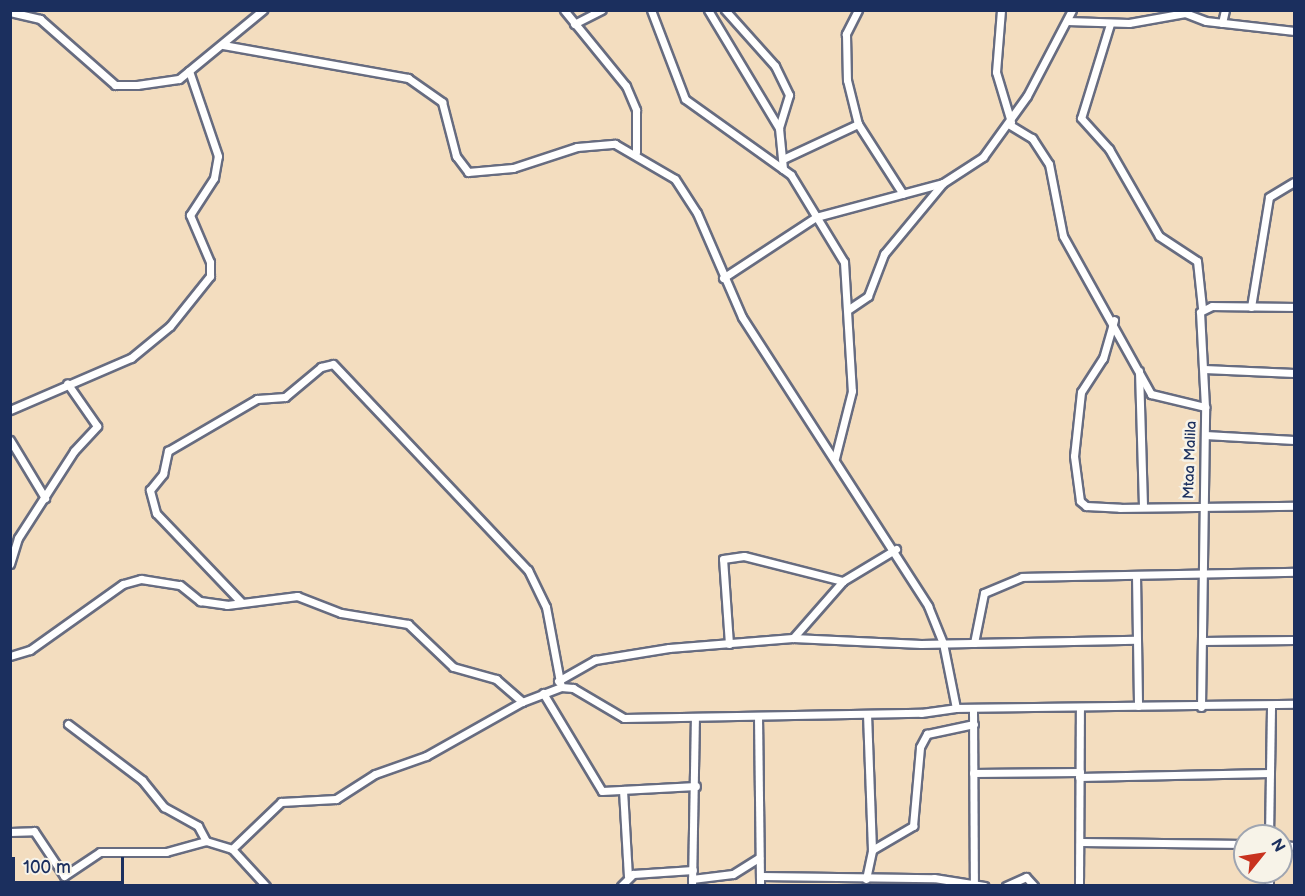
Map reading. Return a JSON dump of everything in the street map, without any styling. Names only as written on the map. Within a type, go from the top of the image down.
[{"type":"street","points":[[35,10],[40,19],[115,85],[179,79],[263,10]]},
{"type":"street","points":[[564,10],[626,86],[636,110],[636,152]]},
{"type":"street","points":[[574,24],[602,10]]},
{"type":"street","points":[[651,10],[685,99],[783,169],[844,262],[849,309],[852,391],[835,458]]},
{"type":"street","points":[[708,10],[779,128],[783,169]]},
{"type":"street","points":[[725,10],[787,87],[789,107],[779,128]]},
{"type":"street","points":[[858,10],[844,47],[858,124],[903,194]]},
{"type":"street","points":[[1001,10],[996,72],[1010,124],[1032,138],[1049,164],[1063,236],[1114,320],[1154,397],[1205,407]]},
{"type":"street","points":[[849,309],[874,287],[884,254],[944,183],[983,157],[1010,124],[1072,10]]},
{"type":"street","points":[[1221,23],[1225,10]]},
{"type":"street","points":[[10,12],[40,19]]},
{"type":"street","points":[[1067,21],[1110,24],[1161,12],[1185,13],[1221,23],[1294,31]]},
{"type":"street","name":"Mtaa Malila","points":[[1110,24],[1081,118],[1108,149],[1159,236],[1197,261],[1202,308],[1205,407],[1199,570],[1202,641],[1201,706]]},
{"type":"street","points":[[223,45],[408,78],[442,102],[456,156],[468,172],[513,168],[596,144],[636,152],[685,191],[742,317],[896,549],[943,643],[956,708]]},
{"type":"street","points":[[10,410],[67,383],[131,358],[170,326],[210,276],[210,262],[190,215],[214,178],[218,156],[189,71]]},
{"type":"street","points":[[783,159],[858,124]]},
{"type":"street","points":[[1251,307],[1269,197],[1294,182]]},
{"type":"street","points":[[723,278],[816,217],[944,183]]},
{"type":"street","points":[[1202,308],[1294,308]]},
{"type":"street","points":[[1114,320],[1103,358],[1081,392],[1074,481],[1086,506],[1294,506]]},
{"type":"street","points":[[241,602],[156,513],[150,490],[163,474],[168,451],[257,399],[285,396],[321,367],[333,364],[528,570],[546,608],[560,684]]},
{"type":"street","points":[[1204,369],[1294,373]]},
{"type":"street","points":[[1139,371],[1143,507]]},
{"type":"street","points":[[10,564],[14,546],[74,451],[97,426],[67,383]]},
{"type":"street","points":[[1205,435],[1294,440]]},
{"type":"street","points":[[10,440],[45,498]]},
{"type":"street","points":[[793,638],[843,581],[896,549]]},
{"type":"street","points":[[729,644],[723,559],[744,556],[843,581]]},
{"type":"street","points":[[974,643],[977,606],[992,586],[1051,572],[1136,575],[1199,570],[1294,572]]},
{"type":"street","points":[[1136,575],[1138,706]]},
{"type":"street","points":[[10,656],[30,650],[132,580],[180,585],[200,602],[241,602],[297,596],[342,613],[408,624],[453,667],[496,679],[522,702]]},
{"type":"street","points":[[232,849],[281,802],[336,799],[560,684],[595,660],[793,638],[943,643],[1137,640]]},
{"type":"street","points":[[1202,641],[1294,640]]},
{"type":"street","points":[[560,684],[573,688],[624,718],[867,715],[956,708],[974,710],[1294,704]]},
{"type":"street","points":[[543,693],[602,790],[696,786]]},
{"type":"street","points":[[1269,824],[1271,705]]},
{"type":"street","points":[[1079,885],[1080,707]]},
{"type":"street","points":[[974,710],[974,884]]},
{"type":"street","points":[[866,879],[872,850],[867,715]]},
{"type":"street","points":[[758,716],[760,885]]},
{"type":"street","points":[[695,717],[696,786],[692,882],[733,874],[759,858]]},
{"type":"street","points":[[68,724],[142,780],[164,807],[198,826],[206,841]]},
{"type":"street","points":[[872,850],[913,826],[920,747],[927,734],[974,724]]},
{"type":"street","points":[[973,773],[1079,775],[1270,773]]},
{"type":"street","points":[[621,885],[628,876],[622,790]]},
{"type":"street","points":[[10,832],[34,831],[64,876],[100,852],[166,852],[206,841],[232,849],[266,885]]},
{"type":"street","points":[[1081,842],[1233,844]]},
{"type":"street","points":[[628,876],[693,870]]},
{"type":"street","points":[[760,876],[984,885]]},
{"type":"street","points":[[1006,885],[1026,877],[1034,885]]}]
